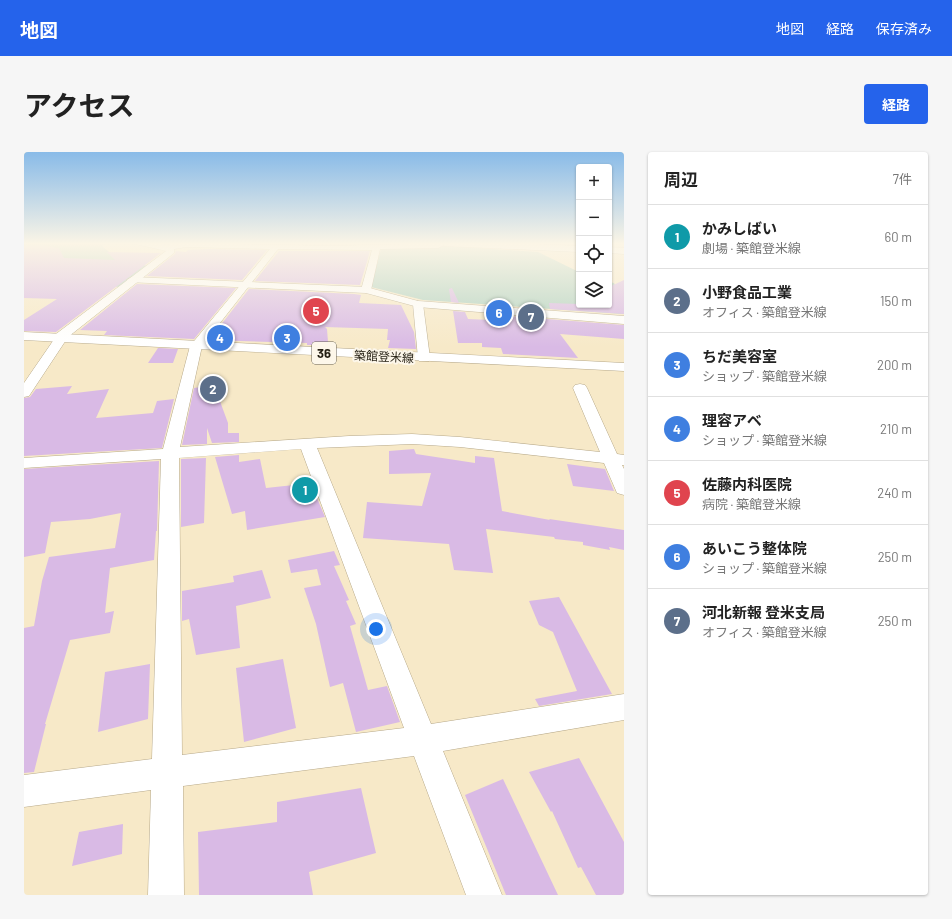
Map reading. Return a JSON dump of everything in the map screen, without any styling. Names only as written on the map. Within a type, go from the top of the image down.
[{"type":"main road","points":[[132,280],[366,290],[418,304],[624,320]]},
{"type":"main road","name":"築館登米線","points":[[24,336],[424,358],[624,367]]},
{"type":"street","points":[[24,393],[61,337],[135,278]]},
{"type":"street","points":[[166,895],[170,454],[196,346],[251,278]]},
{"type":"street","points":[[366,290],[369,278]]},
{"type":"street","points":[[418,304],[424,358]]},
{"type":"street","points":[[580,388],[618,460],[624,489]]},
{"type":"street","points":[[24,463],[307,444],[412,439],[460,442],[618,460]]},
{"type":"street","points":[[307,444],[484,895]]},
{"type":"street","points":[[24,791],[422,740],[624,707]]},
{"type":"green space","points":[[24,278],[136,278],[124,287],[69,285],[24,297]]},
{"type":"green space","points":[[373,278],[576,278],[576,308],[612,308],[612,283],[614,283],[624,303],[624,314],[423,300],[371,287]]},
{"type":"building","points":[[24,278],[128,278],[56,332],[24,331],[24,320],[57,299],[24,298]]},
{"type":"building","points":[[187,278],[244,278],[242,280]]},
{"type":"building","points":[[258,278],[362,278],[360,285],[255,281]]},
{"type":"building","points":[[624,280],[624,314],[550,309],[549,303],[576,304],[576,308],[612,308],[612,286]]},
{"type":"building","points":[[137,284],[236,288],[194,339],[104,335],[107,331],[80,330]]},
{"type":"building","points":[[452,288],[459,303],[451,302],[449,289]]},
{"type":"building","points":[[249,289],[354,294],[361,295],[359,303],[401,305],[414,332],[416,349],[388,348],[390,340],[387,340],[388,329],[325,327],[327,329],[328,342],[312,345],[307,345],[307,343],[209,340]]},
{"type":"building","points":[[453,311],[465,312],[468,319],[492,320],[493,317],[506,319],[507,316],[624,325],[624,339],[560,334],[578,358],[503,354],[501,348],[482,347],[482,343],[458,343]]},
{"type":"building","points":[[158,348],[178,349],[173,363],[148,363]]},
{"type":"building","points":[[214,385],[228,423],[228,433],[239,433],[239,442],[212,443],[207,428],[207,444],[182,445],[194,388]]},
{"type":"building","points":[[72,386],[67,394],[109,389],[96,418],[153,413],[157,401],[174,399],[162,448],[24,456],[24,398],[30,397],[36,389]]},
{"type":"building","points":[[414,449],[416,454],[475,463],[475,456],[494,458],[502,511],[550,520],[549,519],[624,530],[624,550],[609,547],[610,550],[583,545],[583,542],[555,539],[554,537],[486,529],[493,573],[454,570],[449,544],[363,538],[367,502],[422,506],[431,473],[389,474],[389,451]]},
{"type":"building","points":[[239,455],[239,462],[260,459],[266,488],[294,485],[294,496],[317,498],[325,517],[247,530],[245,511],[232,514],[215,457]]},
{"type":"building","points":[[206,458],[204,523],[181,527],[181,459]]},
{"type":"building","points":[[159,461],[157,531],[154,560],[110,568],[105,613],[114,611],[110,633],[70,640],[45,724],[34,772],[24,773],[24,628],[34,626],[42,581],[49,557],[115,548],[121,513],[90,519],[51,522],[45,553],[24,557],[24,469]]},
{"type":"building","points":[[567,464],[605,469],[614,491],[573,486]]},
{"type":"building","points":[[334,551],[340,565],[334,566],[349,600],[346,601],[356,624],[350,626],[368,690],[387,686],[400,722],[356,732],[343,683],[330,687],[316,624],[304,588],[321,585],[317,569],[291,573],[288,560]]},
{"type":"building","points":[[262,570],[271,598],[236,606],[240,648],[196,655],[189,619],[182,621],[182,591],[234,582],[233,576]]},
{"type":"building","points":[[559,597],[612,694],[539,706],[535,699],[577,691],[553,632],[539,625],[529,601]]},
{"type":"building","points":[[283,659],[296,728],[244,742],[236,668]]},
{"type":"building","points":[[150,664],[148,719],[98,732],[105,672]]},
{"type":"building","points":[[579,758],[624,842],[624,895],[596,895],[581,867],[578,868],[552,811],[551,812],[529,772]]},
{"type":"building","points":[[503,779],[558,895],[506,895],[465,795]]},
{"type":"building","points":[[361,788],[376,853],[309,872],[313,895],[199,895],[198,832],[277,822],[277,802]]},
{"type":"building","points":[[123,824],[122,854],[72,866],[79,832]]},
{"type":"place","name":"佐藤内科医院","points":[[316,311]]},
{"type":"place","name":"あいこう整体院","points":[[499,313]]},
{"type":"place","name":"河北新報 登米支局","points":[[531,317]]},
{"type":"place","name":"理容アベ","points":[[220,338]]},
{"type":"place","name":"ちだ美容室","points":[[287,338]]},
{"type":"place","name":"小野食品工業","points":[[213,389]]},
{"type":"place","name":"かみしばい","points":[[305,490]]}]
